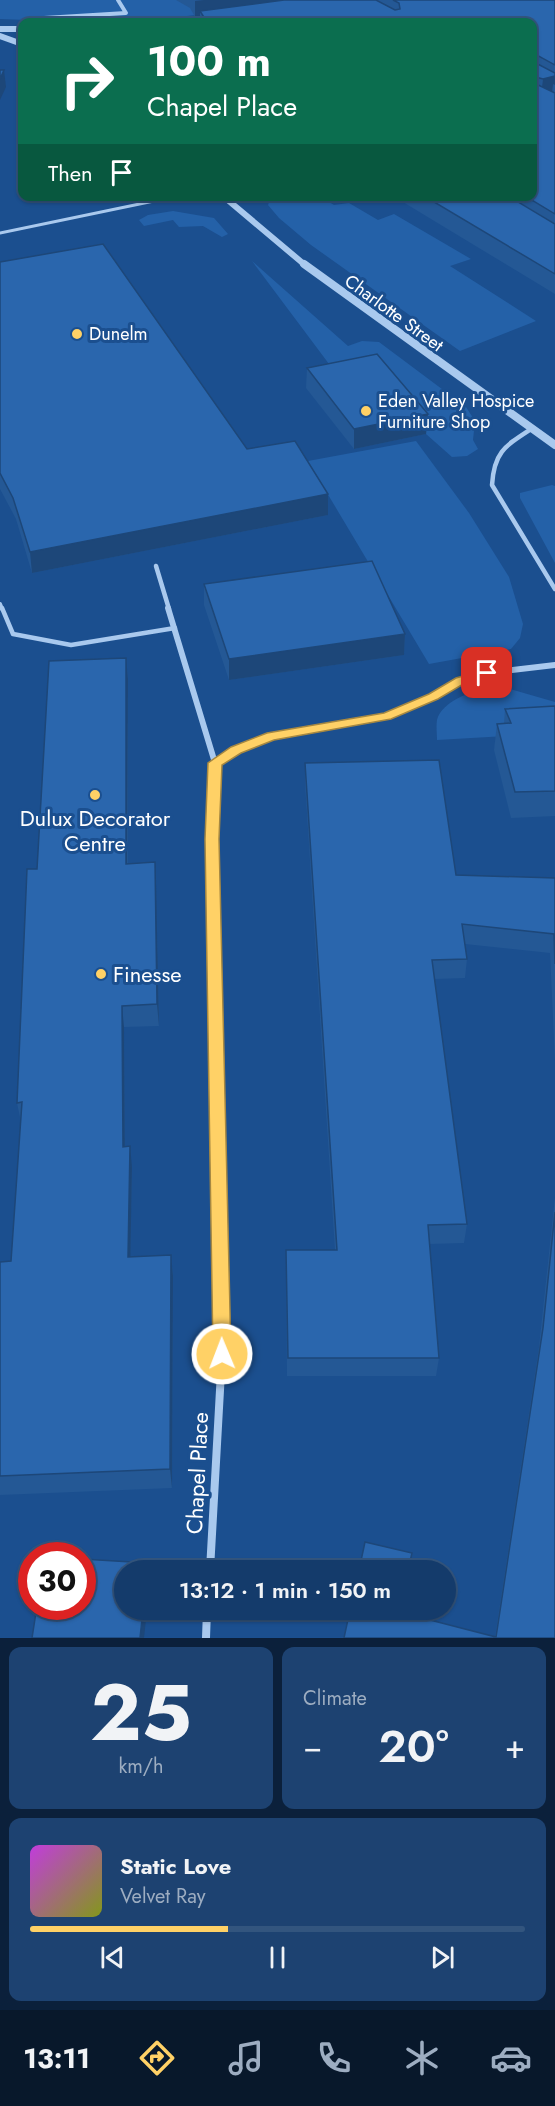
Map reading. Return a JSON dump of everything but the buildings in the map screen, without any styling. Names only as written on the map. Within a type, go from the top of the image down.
[{"type":"street","points":[[44,18],[126,13],[118,0]]},
{"type":"street","points":[[0,29],[18,29]]},
{"type":"street","points":[[0,36],[18,43]]},
{"type":"street","name":"Charlotte Street","points":[[229,201],[322,279],[555,445]]},
{"type":"street","points":[[531,429],[498,453],[492,466],[492,484],[555,589]]},
{"type":"street","name":"Chapel Place","points":[[156,566],[215,763],[212,839],[222,1354],[211,1560]]},
{"type":"street","points":[[215,763],[236,750],[272,736],[386,716],[434,697],[460,681],[487,673],[555,665]]},
{"type":"street","points":[[206,1638],[207,1620]]},
{"type":"lane","points":[[0,233],[154,201]]},
{"type":"lane","points":[[0,604],[13,634],[71,645],[174,628]]},
{"type":"shaded area","points":[[0,0],[284,0],[212,13],[160,18],[0,19]]},
{"type":"shaded area","points":[[269,201],[328,201],[334,205],[349,203],[378,220],[394,214],[471,259],[450,266],[536,321],[460,351],[311,245],[279,218],[268,205]]},
{"type":"shaded area","points":[[173,211],[214,218],[228,234],[222,237],[203,226],[179,227],[173,220],[144,226],[139,220],[148,215]]},
{"type":"shaded area","points":[[252,261],[348,346],[362,341],[379,342],[466,407],[475,421],[473,440],[478,449],[467,456],[452,457],[426,434],[376,374],[332,368]]},
{"type":"shaded area","points":[[416,441],[469,513],[509,577],[523,624],[520,638],[511,649],[429,664],[308,461]]},
{"type":"shaded area","points":[[555,486],[555,563],[520,498],[520,493]]},
{"type":"shaded area","points":[[489,688],[510,689],[555,702],[555,733],[437,740],[437,720],[445,707],[466,694]]},
{"type":"place","name":"Dunelm","points":[[77,334]]},
{"type":"place","name":"Eden Valley Hospice Furniture Shop","points":[[366,411]]},
{"type":"place","name":"Dulux Decorator Centre","points":[[95,795]]},
{"type":"place","name":"Finesse","points":[[101,974]]},
{"type":"route","points":[[222,1354],[212,839],[215,763],[236,750],[272,736],[386,716],[434,697],[460,681],[487,673]]}]
